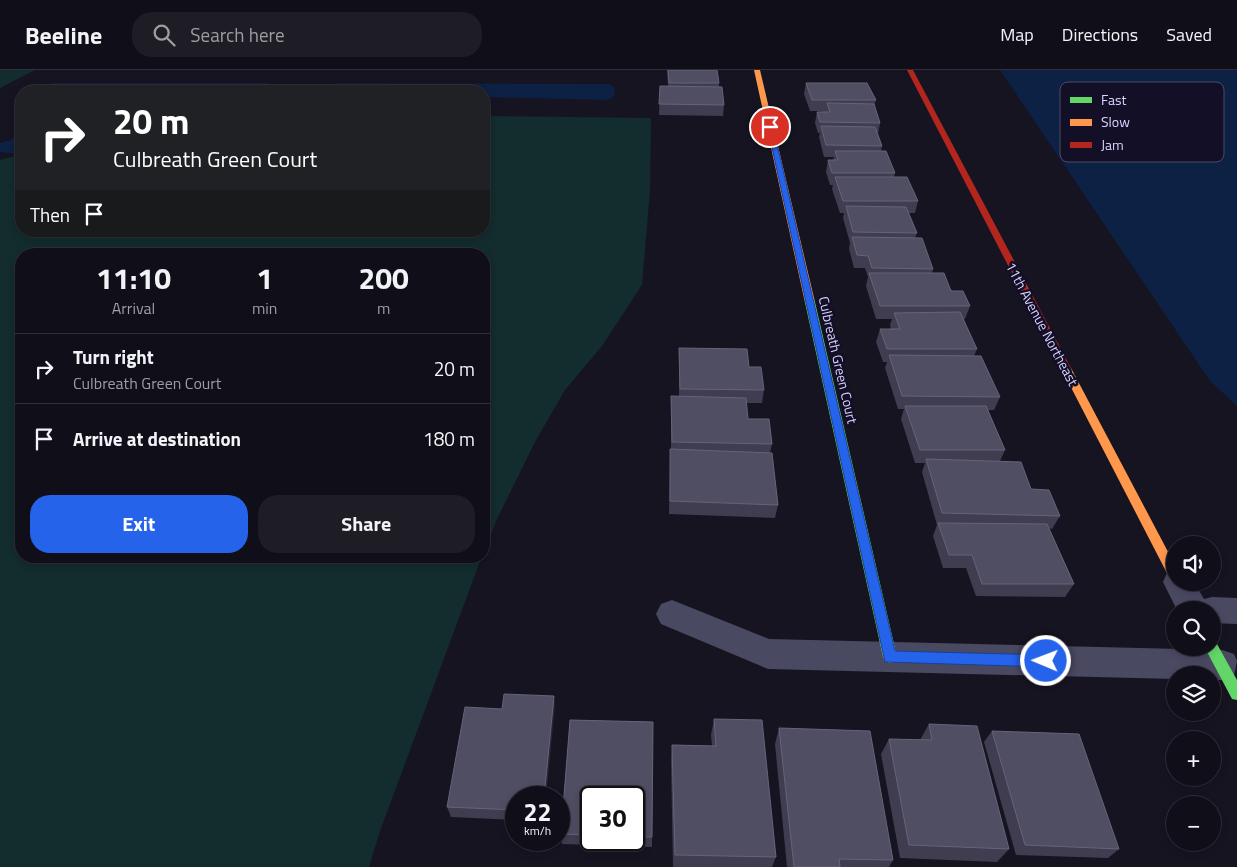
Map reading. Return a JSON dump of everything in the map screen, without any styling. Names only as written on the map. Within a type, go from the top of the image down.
[{"type":"street","name":"Culbreath Green Court","points":[[757,70],[890,657]]},
{"type":"street","name":"11th Avenue Northeast","points":[[910,70],[1166,560]]},
{"type":"street","points":[[1221,610],[1237,611]]},
{"type":"street","points":[[672,614],[768,654],[890,657],[1217,656],[1237,694]]},
{"type":"green space","points":[[0,70],[35,70],[0,88]]},
{"type":"green space","points":[[490,116],[651,118],[650,190],[642,285],[602,346],[565,390],[535,442],[490,537],[490,248],[15,248],[15,563],[479,563],[380,831],[369,867],[0,867],[0,160],[15,156],[15,237],[490,237]]},
{"type":"water","points":[[1000,70],[1237,70],[1237,406],[1210,381],[1062,162],[1224,162],[1224,82],[1060,82],[1060,159]]},
{"type":"water","points":[[55,83],[271,83],[262,85],[46,85]]},
{"type":"water","points":[[336,83],[610,84],[615,88],[614,96],[608,100],[490,97],[490,85],[340,85]]},
{"type":"water","points":[[15,136],[15,154],[0,152],[0,143],[11,140]]},
{"type":"building","points":[[668,70],[717,70],[719,83],[669,83]]},
{"type":"building","points":[[806,83],[867,83],[876,100],[812,100]]},
{"type":"building","points":[[660,86],[722,87],[724,105],[659,104]]},
{"type":"building","points":[[827,103],[874,104],[880,123],[820,122],[817,112],[830,112]]},
{"type":"building","points":[[821,126],[875,127],[882,146],[826,145]]},
{"type":"building","points":[[835,151],[886,151],[895,173],[832,173],[828,160],[838,160]]},
{"type":"building","points":[[835,177],[907,177],[918,201],[843,201]]},
{"type":"building","points":[[846,206],[906,207],[917,233],[853,232]]},
{"type":"building","points":[[852,237],[922,238],[933,269],[872,268],[868,256],[857,255]]},
{"type":"building","points":[[869,273],[944,273],[951,291],[963,291],[970,306],[880,306]]},
{"type":"building","points":[[960,312],[977,349],[887,349],[880,329],[900,329],[894,313]]},
{"type":"building","points":[[679,348],[747,349],[749,367],[761,367],[764,390],[680,389]]},
{"type":"building","points":[[889,355],[981,356],[1000,397],[902,396]]},
{"type":"building","points":[[671,396],[746,398],[748,419],[769,419],[772,444],[672,442]]},
{"type":"building","points":[[905,406],[986,406],[1005,450],[920,450]]},
{"type":"building","points":[[670,449],[772,453],[778,505],[670,501]]},
{"type":"building","points":[[926,459],[1021,462],[1031,489],[1049,490],[1060,516],[942,513]]},
{"type":"building","points":[[938,523],[1047,524],[1074,584],[982,584],[972,555],[949,555]]},
{"type":"building","points":[[504,694],[554,696],[545,786],[505,786],[505,810],[447,807],[465,707],[502,709]]},
{"type":"building","points":[[714,719],[762,720],[776,857],[675,855],[672,745],[716,746]]},
{"type":"building","points":[[570,720],[653,722],[652,837],[645,837],[645,786],[580,786],[580,835],[570,834],[570,786],[565,786]]},
{"type":"building","points":[[929,724],[977,726],[1009,849],[909,845],[889,739],[932,740]]},
{"type":"building","points":[[779,728],[870,731],[893,860],[839,859],[840,867],[794,867]]},
{"type":"building","points":[[992,731],[1079,734],[1119,849],[1025,845]]},
{"type":"traffic: fast","points":[[809,298],[890,657]]},
{"type":"traffic: fast","points":[[1216,656],[1237,694]]},
{"type":"traffic: slow","points":[[757,70],[809,298]]},
{"type":"traffic: slow","points":[[1066,368],[1166,560]]},
{"type":"traffic: jam","points":[[910,70],[1066,368]]},
{"type":"route","points":[[770,127],[890,657],[1046,661]]}]
